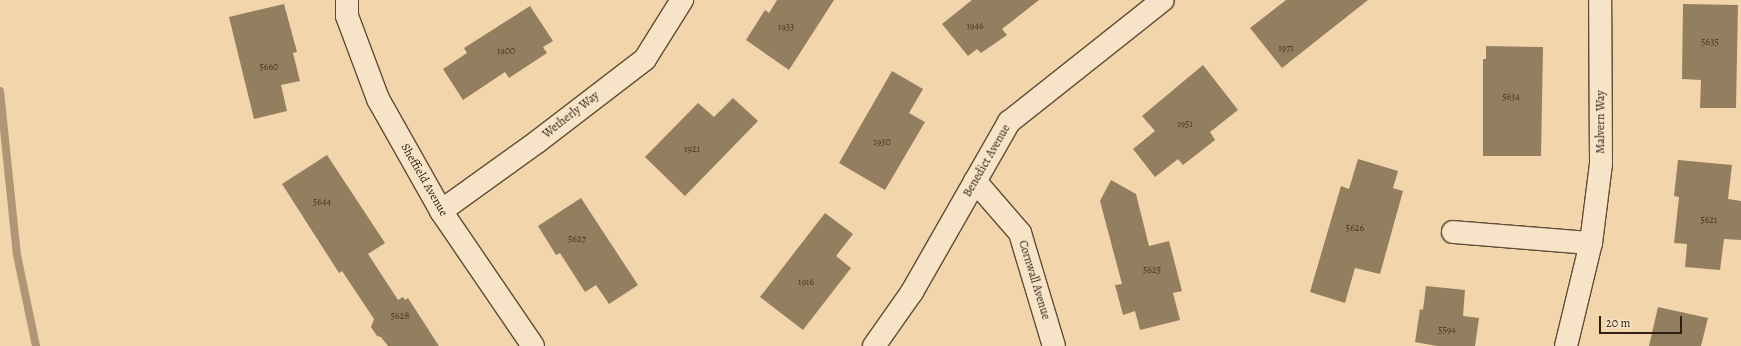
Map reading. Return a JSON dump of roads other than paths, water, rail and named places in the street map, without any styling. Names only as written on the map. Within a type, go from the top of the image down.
[{"type":"street","name":"Sheffield Avenue","points":[[347,0],[347,16],[378,99],[441,211],[533,346]]},
{"type":"street","name":"Wetherly Way","points":[[441,211],[537,142],[645,59],[682,0]]},
{"type":"street","name":"Benedict Avenue","points":[[874,346],[912,292],[1009,122],[1163,0]]},
{"type":"street","name":"Malvern Way","points":[[1566,346],[1591,243],[1601,164],[1600,0]]},
{"type":"street","name":"Cornwall Avenue","points":[[976,181],[1020,233],[1054,346]]},
{"type":"street","points":[[1453,232],[1591,243]]},
{"type":"waterway","points":[[0,91],[17,255],[36,346]]}]
